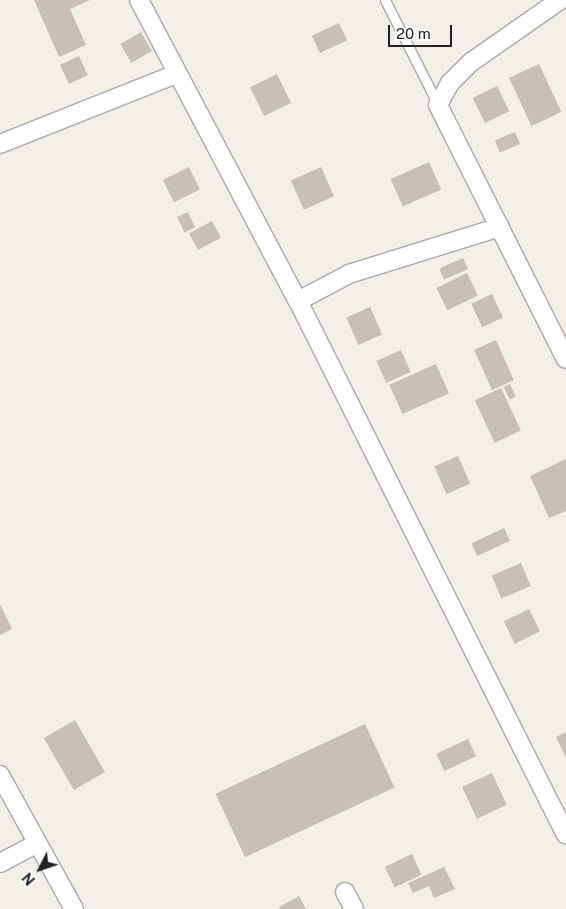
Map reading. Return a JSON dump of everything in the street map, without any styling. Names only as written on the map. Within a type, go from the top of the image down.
[{"type":"street","points":[[140,0],[176,74],[298,301],[566,835]]},
{"type":"street","points":[[560,0],[471,62],[450,83],[438,105],[566,359]]},
{"type":"street","points":[[0,144],[176,74]]},
{"type":"street","points":[[298,301],[349,274],[500,226]]},
{"type":"street","points":[[0,775],[36,844],[74,909]]},
{"type":"street","points":[[0,862],[36,844]]},
{"type":"street","points":[[345,892],[354,909]]},
{"type":"lane","points":[[385,0],[438,105]]},
{"type":"building","points":[[34,0],[90,0],[70,9],[86,45],[59,57]]},
{"type":"building","points":[[339,23],[347,40],[320,53],[312,36]]},
{"type":"building","points":[[141,32],[152,51],[131,63],[120,44]]},
{"type":"building","points":[[79,56],[88,75],[69,84],[60,65]]},
{"type":"building","points":[[539,64],[561,112],[531,126],[509,78]]},
{"type":"building","points":[[277,74],[291,103],[264,116],[250,87]]},
{"type":"building","points":[[497,86],[509,111],[485,123],[473,98]]},
{"type":"building","points":[[515,132],[520,144],[500,153],[495,141]]},
{"type":"building","points":[[429,162],[441,189],[403,206],[391,179]]},
{"type":"building","points":[[189,167],[200,189],[174,202],[163,180]]},
{"type":"building","points":[[321,167],[334,196],[304,210],[291,180]]},
{"type":"building","points":[[188,212],[195,227],[184,232],[177,217]]},
{"type":"building","points":[[212,221],[221,238],[198,250],[189,233]]},
{"type":"building","points":[[463,258],[468,269],[444,280],[439,269]]},
{"type":"building","points":[[467,273],[478,295],[447,310],[436,288]]},
{"type":"building","points":[[492,294],[503,318],[482,327],[471,304]]},
{"type":"building","points":[[370,307],[382,334],[358,345],[346,318]]},
{"type":"building","points":[[496,340],[514,380],[492,390],[474,350]]},
{"type":"building","points":[[401,350],[411,372],[386,383],[376,361]]},
{"type":"building","points":[[436,364],[449,393],[402,414],[389,385]]},
{"type":"building","points":[[510,384],[516,397],[510,400],[504,387]]},
{"type":"building","points":[[501,388],[521,431],[495,443],[475,400]]},
{"type":"building","points":[[458,456],[470,483],[446,494],[434,467]]},
{"type":"building","points":[[566,459],[566,511],[549,518],[530,476]]},
{"type":"building","points":[[504,528],[510,541],[477,556],[471,543]]},
{"type":"building","points":[[521,563],[531,586],[501,599],[492,576]]},
{"type":"building","points":[[0,604],[12,629],[0,635]]},
{"type":"building","points":[[529,609],[540,631],[515,644],[504,621]]},
{"type":"building","points":[[75,720],[105,772],[74,790],[44,738]]},
{"type":"building","points":[[365,724],[395,787],[245,857],[215,794]]},
{"type":"building","points":[[566,732],[566,758],[556,737]]},
{"type":"building","points":[[468,739],[476,756],[444,771],[436,754]]},
{"type":"building","points":[[492,773],[507,805],[477,819],[462,787]]},
{"type":"building","points":[[412,854],[422,875],[395,888],[385,867]]},
{"type":"building","points":[[444,867],[455,889],[434,898],[429,886],[413,893],[408,883]]},
{"type":"building","points":[[299,896],[306,909],[280,909],[279,907]]}]
